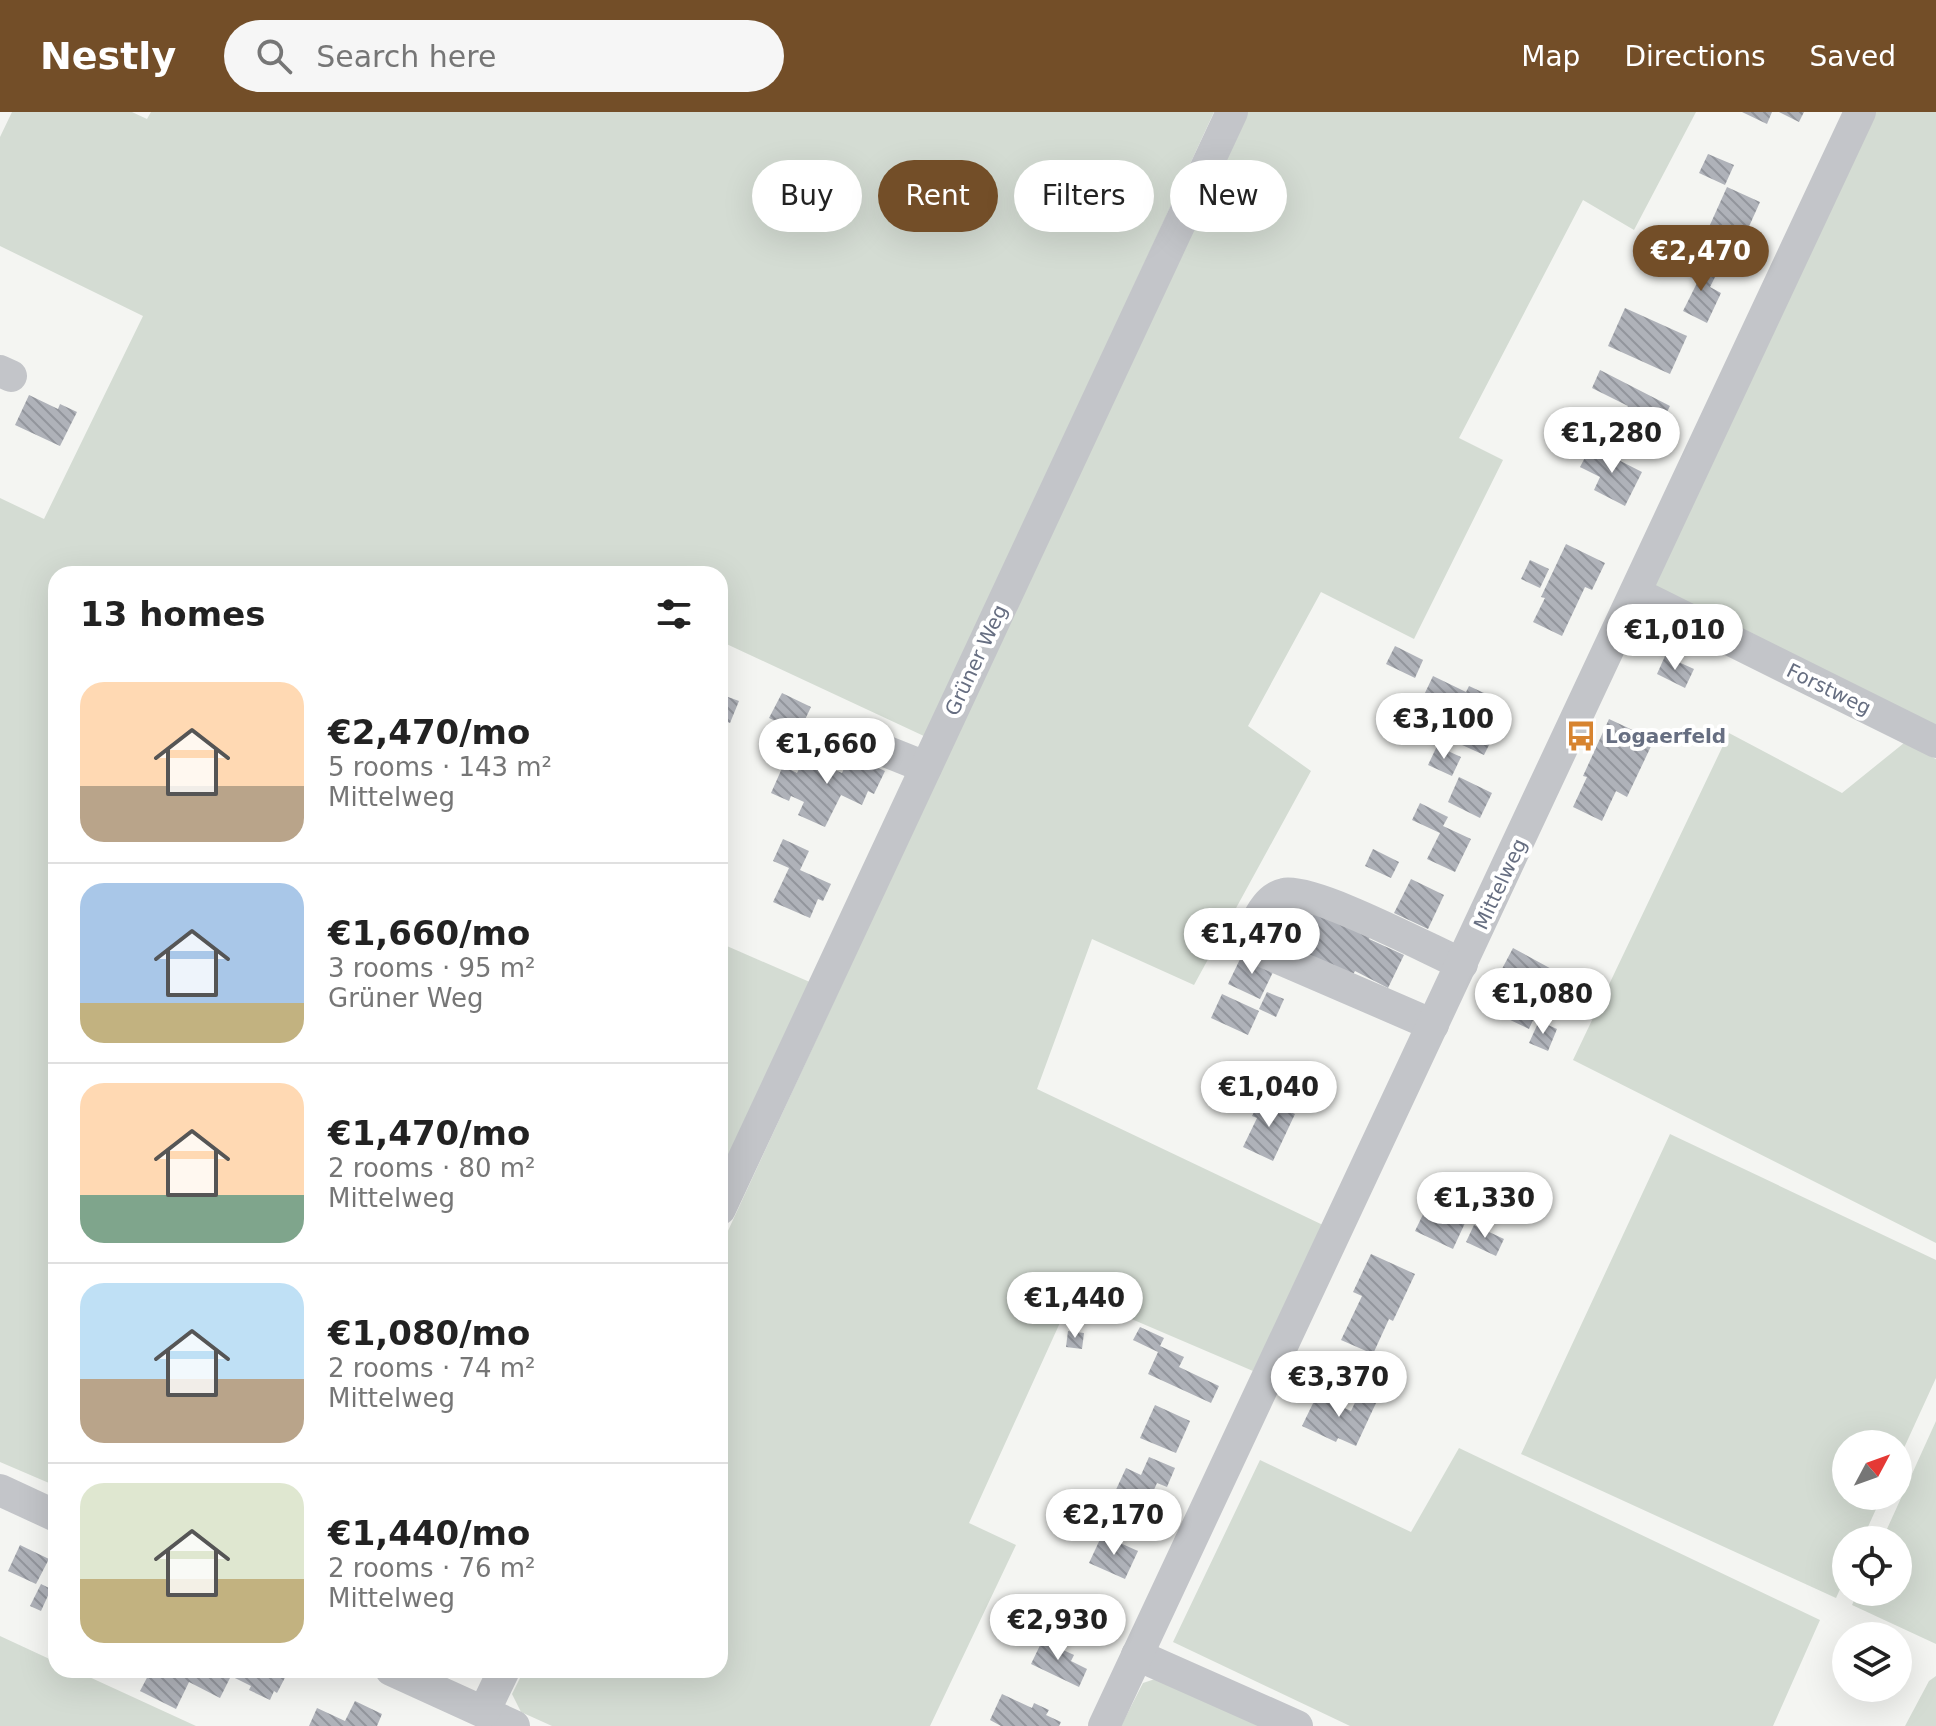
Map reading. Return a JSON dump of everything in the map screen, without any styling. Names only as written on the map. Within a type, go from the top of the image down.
[{"type":"street","name":"Grüner Weg","points":[[728,1192],[1232,112]]},
{"type":"street","name":"Mittelweg","points":[[1104,1726],[1860,112]]},
{"type":"street","name":"Forstweg","points":[[1636,593],[1936,742]]},
{"type":"street","points":[[797,746],[836,740],[852,741],[926,767]]},
{"type":"street","points":[[1433,1025],[1262,951],[1252,934],[1256,922],[1274,898],[1286,893],[1298,894],[1331,905],[1462,964]]},
{"type":"street","points":[[0,1490],[48,1512]]},
{"type":"street","points":[[1137,1655],[1297,1726]]},
{"type":"street","points":[[409,1678],[514,1726]]},
{"type":"street","points":[[484,1712],[500,1678]]},
{"type":"shaded area","points":[[12,112],[132,112],[147,119],[151,112],[1214,112],[1192,160],[1170,160],[1170,207],[926,737],[728,645],[728,566],[48,566],[48,1483],[0,1462],[0,498],[44,519],[143,316],[0,246],[0,137]]},
{"type":"shaded area","points":[[1245,112],[1696,112],[1634,230],[1583,200],[1459,438],[1503,460],[1414,639],[1321,592],[1248,726],[1311,771],[1194,985],[1092,939],[1037,1089],[1325,1226],[1253,1371],[1073,1294],[969,1523],[1016,1545],[930,1726],[552,1726],[521,1712],[512,1694],[520,1678],[728,1678],[728,1231],[1190,232],[1287,232],[1287,160],[1223,160]]},
{"type":"shaded area","points":[[1875,112],[1936,112],[1936,728],[1650,585]]},
{"type":"shaded area","points":[[1729,733],[1842,793],[1904,743],[1936,759],[1936,1243],[1573,1060]]},
{"type":"shaded area","points":[[728,946],[812,983],[728,1157]]},
{"type":"shaded area","points":[[1670,1134],[1936,1260],[1936,1378],[1912,1430],[1832,1430],[1832,1510],[1876,1510],[1868,1526],[1832,1526],[1832,1596],[1521,1454]]},
{"type":"shaded area","points":[[1936,1421],[1936,1644],[1912,1633],[1912,1622],[1889,1622],[1854,1606],[1912,1606],[1912,1526],[1888,1526],[1896,1510],[1912,1510],[1912,1474]]},
{"type":"shaded area","points":[[1459,1448],[1820,1620],[1773,1726],[1350,1726],[1173,1642],[1260,1460],[1411,1532]]},
{"type":"shaded area","points":[[0,1636],[48,1658],[48,1678],[91,1678],[196,1726],[0,1726]]},
{"type":"shaded area","points":[[1936,1676],[1936,1726],[1905,1726],[1929,1681]]},
{"type":"shaded area","points":[[1158,1678],[1263,1726],[1121,1726],[1143,1683]]},
{"type":"building","points":[[1742,112],[1772,112],[1767,124]]},
{"type":"building","points":[[1779,112],[1804,112],[1799,122]]},
{"type":"building","points":[[1708,154],[1734,165],[1725,185],[1699,173]]},
{"type":"building","points":[[1727,187],[1760,202],[1738,251],[1705,236]]},
{"type":"building","points":[[1688,261],[1716,275],[1710,287],[1721,293],[1707,323],[1683,311],[1698,281],[1682,273]]},
{"type":"building","points":[[1625,308],[1687,336],[1670,374],[1608,346]]},
{"type":"building","points":[[1600,370],[1670,406],[1652,442],[1618,425],[1628,406],[1592,388]]},
{"type":"building","points":[[29,395],[58,409],[60,404],[77,412],[60,446],[15,425]]},
{"type":"building","points":[[1591,446],[1642,472],[1625,506],[1594,490],[1600,477],[1580,467]]},
{"type":"building","points":[[1566,544],[1605,563],[1592,590],[1585,587],[1562,636],[1533,622]]},
{"type":"building","points":[[1530,560],[1549,569],[1540,588],[1521,579]]},
{"type":"building","points":[[1395,646],[1423,660],[1415,678],[1386,664]]},
{"type":"building","points":[[1665,656],[1694,669],[1685,688],[1657,674]]},
{"type":"building","points":[[1433,676],[1466,692],[1469,686],[1484,693],[1469,725],[1493,737],[1484,755],[1460,744],[1463,737],[1432,723],[1437,713],[1425,707],[1430,697],[1424,695]]},
{"type":"building","points":[[782,693],[811,707],[799,732],[769,718]]},
{"type":"building","points":[[728,697],[739,701],[728,722]]},
{"type":"building","points":[[1609,719],[1654,740],[1627,797],[1616,791],[1602,821],[1573,807],[1587,777],[1583,776]]},
{"type":"building","points":[[1437,746],[1461,757],[1452,776],[1428,765]]},
{"type":"building","points":[[850,755],[885,771],[874,794],[868,791],[862,805],[841,795],[825,827],[798,815],[804,802],[791,796],[789,801],[771,793],[783,766],[797,773],[805,757],[842,773]]},
{"type":"building","points":[[1459,777],[1492,793],[1480,818],[1448,802]]},
{"type":"building","points":[[1420,803],[1448,817],[1443,826],[1471,839],[1455,872],[1427,859],[1440,833],[1412,820]]},
{"type":"building","points":[[783,839],[809,851],[800,870],[831,884],[823,901],[818,899],[810,918],[773,902],[789,868],[773,861]]},
{"type":"building","points":[[1373,849],[1399,862],[1391,878],[1365,866]]},
{"type":"building","points":[[1411,879],[1444,895],[1428,929],[1394,913]]},
{"type":"building","points":[[1314,904],[1373,932],[1369,939],[1404,955],[1388,988],[1355,971],[1348,984],[1290,956]]},
{"type":"building","points":[[1513,948],[1557,972],[1548,988],[1532,979],[1521,1001],[1538,1009],[1529,1029],[1504,1017],[1514,997],[1493,986]]},
{"type":"building","points":[[1243,953],[1275,968],[1260,999],[1228,984]]},
{"type":"building","points":[[1267,992],[1284,999],[1276,1017],[1259,1009]]},
{"type":"building","points":[[1222,994],[1259,1011],[1248,1035],[1211,1018]]},
{"type":"building","points":[[1539,1021],[1557,1029],[1548,1051],[1529,1043]]},
{"type":"building","points":[[1250,1061],[1280,1075],[1269,1097],[1240,1083]]},
{"type":"building","points":[[1261,1098],[1295,1114],[1273,1161],[1243,1147],[1257,1118],[1252,1116]]},
{"type":"building","points":[[1428,1204],[1465,1223],[1453,1249],[1415,1231]]},
{"type":"building","points":[[1474,1225],[1504,1239],[1496,1256],[1466,1242]]},
{"type":"building","points":[[1371,1254],[1415,1274],[1373,1354],[1341,1340],[1362,1296],[1353,1292]]},
{"type":"building","points":[[1140,1327],[1164,1338],[1160,1346],[1184,1357],[1179,1367],[1219,1386],[1211,1403],[1148,1374],[1158,1352],[1133,1340]]},
{"type":"building","points":[[1068,1331],[1084,1333],[1082,1349],[1066,1347]]},
{"type":"building","points":[[1359,1394],[1376,1403],[1356,1446],[1338,1438],[1336,1442],[1302,1426],[1317,1395],[1351,1411]]},
{"type":"building","points":[[1155,1405],[1190,1421],[1176,1453],[1140,1438]]},
{"type":"building","points":[[1149,1457],[1175,1468],[1167,1487],[1157,1483],[1140,1521],[1108,1507],[1126,1468],[1141,1475]]},
{"type":"building","points":[[1102,1535],[1138,1551],[1125,1579],[1089,1563]]},
{"type":"building","points":[[20,1545],[48,1559],[36,1584],[8,1571]]},
{"type":"building","points":[[41,1584],[48,1588],[41,1611],[30,1606]]},
{"type":"building","points":[[1063,1596],[1086,1607],[1091,1597],[1116,1610],[1106,1632],[1080,1620],[1075,1630],[1052,1619]]},
{"type":"building","points":[[1045,1635],[1063,1644],[1061,1649],[1074,1655],[1071,1661],[1087,1669],[1079,1687],[1031,1664]]},
{"type":"building","points":[[147,1678],[230,1678],[220,1698],[189,1682],[176,1709],[140,1691]]},
{"type":"building","points":[[235,1678],[285,1678],[270,1700],[249,1690],[251,1686]]},
{"type":"building","points":[[1002,1694],[1032,1708],[1034,1703],[1049,1710],[1046,1715],[1061,1722],[1059,1726],[1001,1726],[990,1720]]},
{"type":"building","points":[[355,1701],[382,1714],[377,1726],[309,1726],[317,1708],[345,1721]]},
{"type":"place","name":"Logaerfeld","points":[[1581,736]]}]
